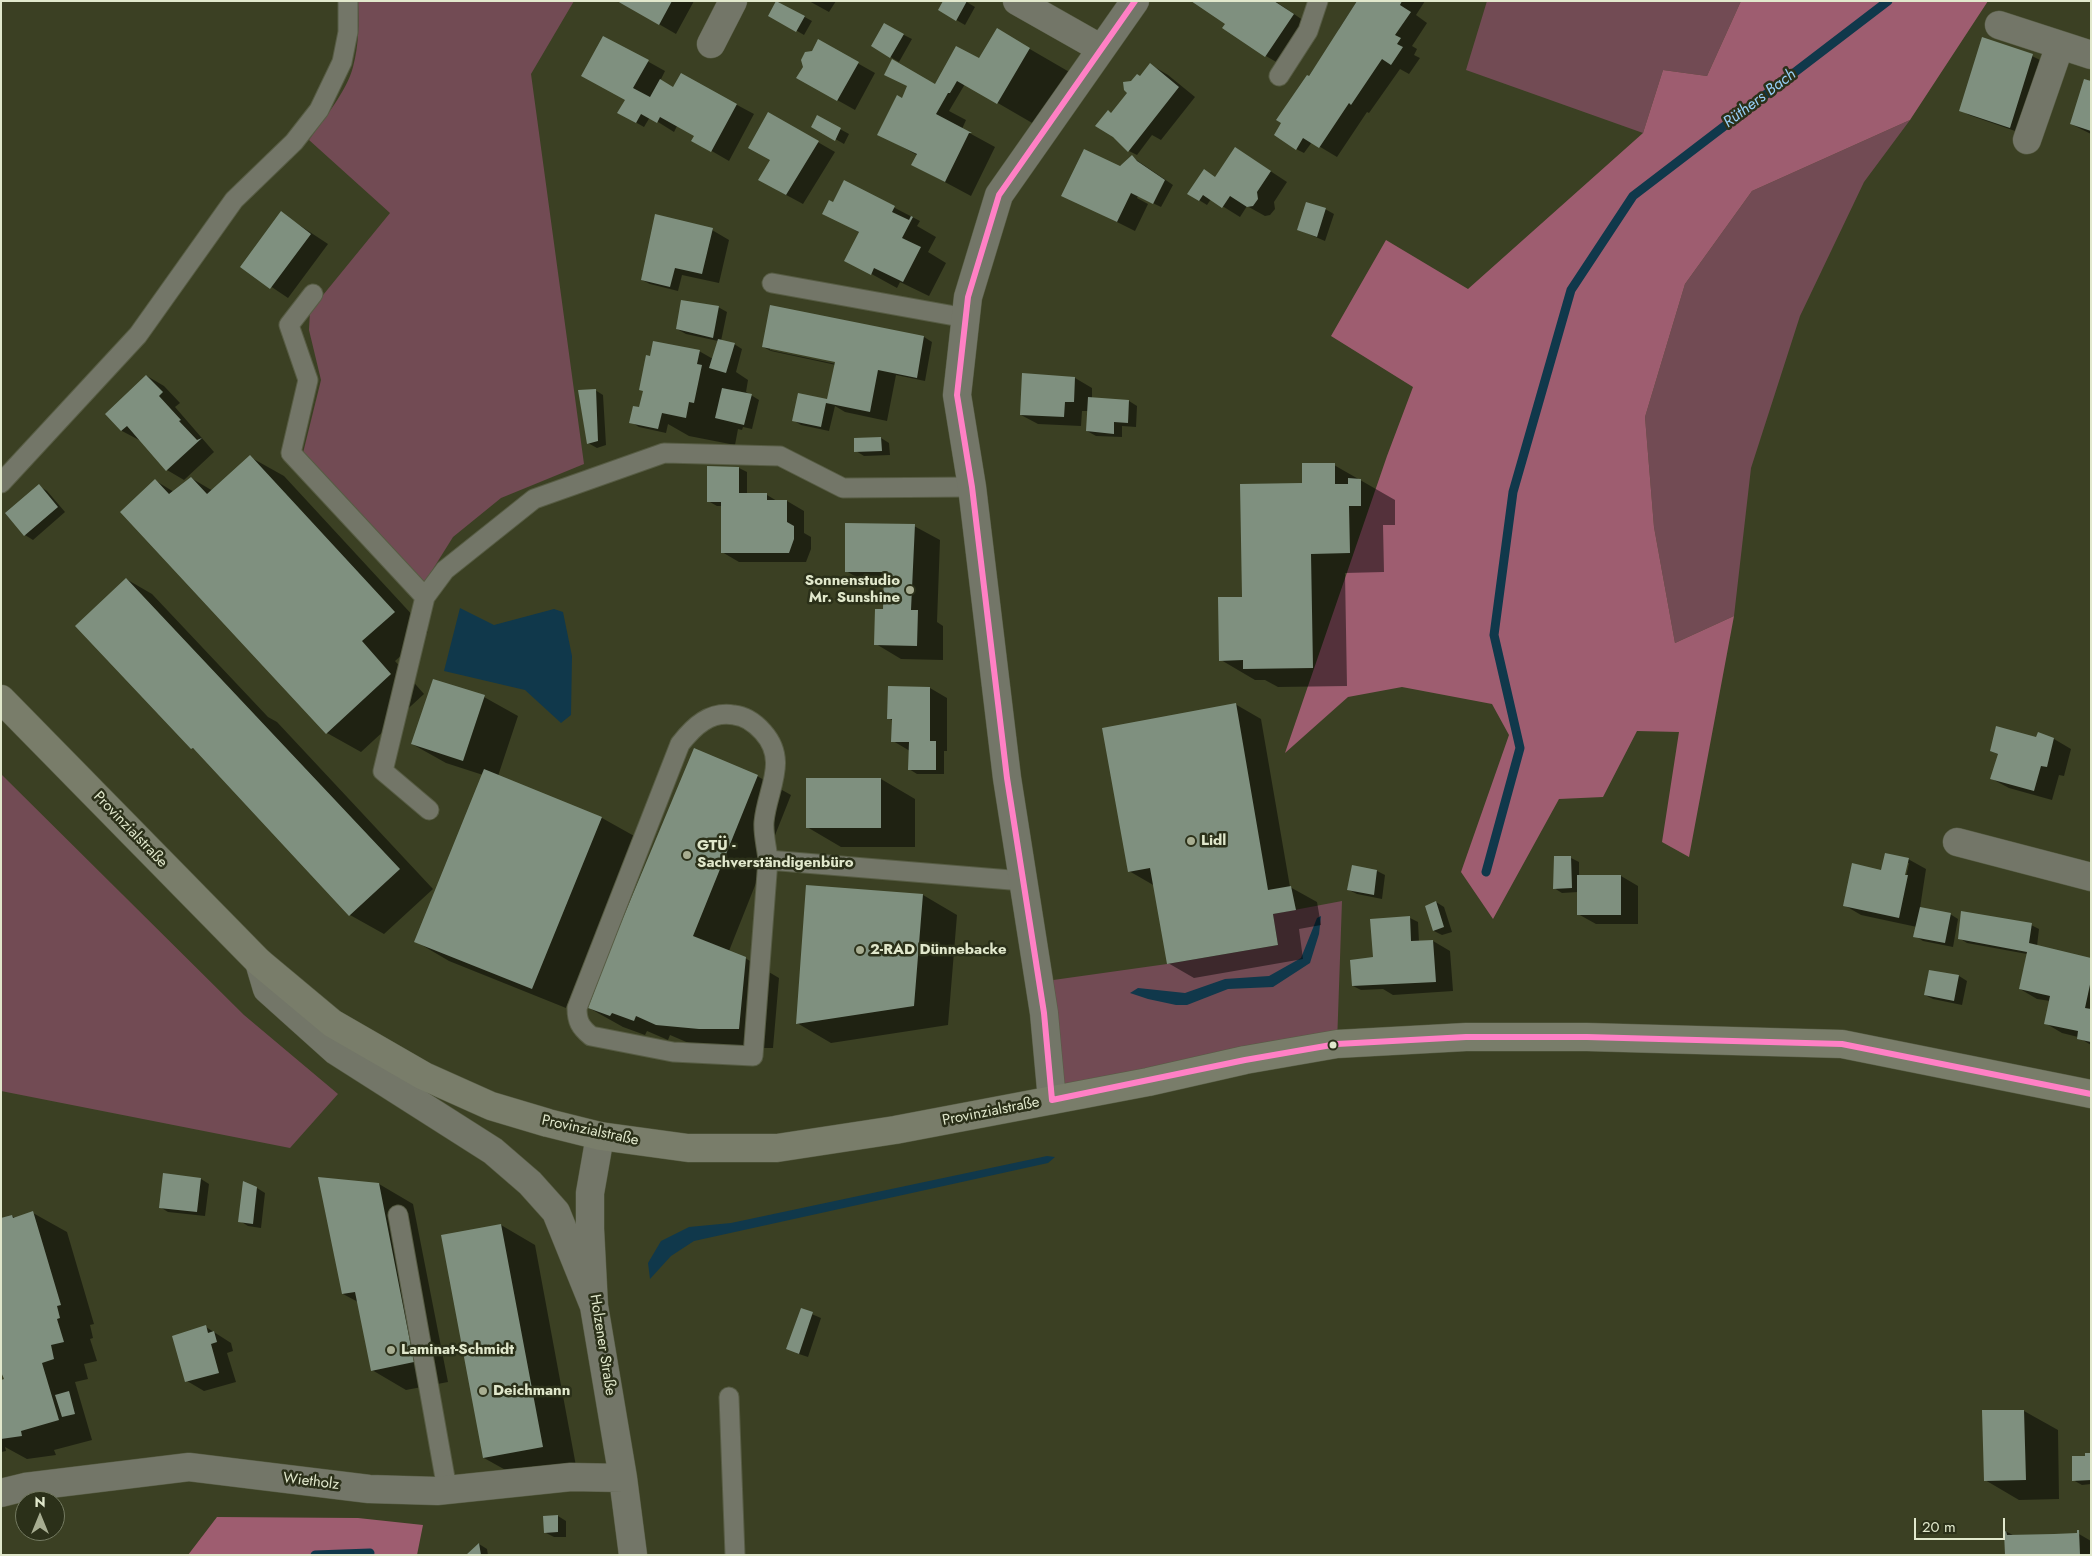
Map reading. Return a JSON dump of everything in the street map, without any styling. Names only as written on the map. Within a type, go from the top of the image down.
[{"type":"main road","name":"Provinzialstraße","points":[[1,699],[259,962],[332,1023],[424,1076],[491,1106],[600,1136],[688,1148],[777,1148],[895,1130],[1245,1060],[1337,1044],[1466,1037],[1587,1036],[1842,1044],[2091,1094]]},
{"type":"street","points":[[711,44],[733,1]]},
{"type":"street","points":[[1017,1],[1100,48]]},
{"type":"street","points":[[1052,1100],[1044,1013],[1007,778],[972,487],[957,396],[968,297],[999,196],[1100,48],[1135,1]]},
{"type":"street","points":[[1999,25],[2091,55]]},
{"type":"street","points":[[2027,140],[2060,45]]},
{"type":"street","points":[[1957,842],[2091,877]]},
{"type":"street","name":"Provinzialstraße","points":[[259,962],[267,989],[336,1051],[493,1151],[530,1183],[556,1212],[594,1306]]},
{"type":"street","name":"Holzener Straße","points":[[600,1136],[590,1193],[594,1306],[623,1478],[633,1555]]},
{"type":"street","name":"Wietholz","points":[[1,1493],[25,1487],[189,1468],[369,1489],[437,1491],[571,1477],[623,1478]]},
{"type":"lane","points":[[1,483],[138,334],[234,200],[294,142],[319,110],[342,62],[348,32],[348,1]]},
{"type":"lane","points":[[1279,76],[1308,30],[1318,1]]},
{"type":"lane","points":[[772,283],[966,318]]},
{"type":"lane","points":[[313,294],[290,325],[308,380],[291,453],[425,598]]},
{"type":"lane","points":[[429,810],[383,771],[425,598],[445,570],[534,499],[664,453],[780,456],[843,488],[972,487]]},
{"type":"lane","points":[[720,714],[735,715],[749,719],[770,740],[776,754],[775,772],[764,823],[768,860],[753,1056],[673,1052],[591,1036],[581,1027],[577,1018],[577,1008],[680,744],[690,730],[704,720],[720,714]]},
{"type":"lane","points":[[768,860],[1023,881]]},
{"type":"lane","points":[[398,1215],[448,1489]]},
{"type":"lane","points":[[729,1397],[735,1555]]},
{"type":"shaded area","points":[[358,1],[574,1],[531,74],[584,464],[501,498],[453,537],[423,585],[302,457],[321,380],[309,330],[310,311],[390,213],[309,140],[334,105],[350,76],[357,42]]},
{"type":"shaded area","points":[[1487,1],[1741,1],[1707,76],[1663,70],[1643,133],[1466,70]]},
{"type":"shaded area","points":[[1741,1],[1988,1],[1910,120],[1752,191],[1685,284],[1645,417],[1654,527],[1675,643],[1734,616],[1689,857],[1662,842],[1679,732],[1637,731],[1603,797],[1559,799],[1493,919],[1461,872],[1509,735],[1492,704],[1402,687],[1348,697],[1285,753],[1387,456],[1413,387],[1331,336],[1386,240],[1468,289],[1643,133],[1663,70],[1707,76]]},
{"type":"shaded area","points":[[1910,120],[1864,182],[1800,316],[1751,468],[1734,616],[1675,643],[1654,527],[1645,417],[1685,284],[1752,191]]},
{"type":"shaded area","points":[[1,774],[244,1015],[338,1094],[290,1148],[1,1091]]},
{"type":"shaded area","points":[[1342,901],[1337,1044],[1052,1100],[1039,982],[1167,964],[1278,945],[1273,914]]},
{"type":"shaded area","points":[[217,1517],[358,1518],[423,1525],[417,1555],[188,1555]]},
{"type":"water","points":[[460,608],[494,625],[554,609],[563,612],[572,656],[571,715],[561,723],[525,690],[444,671]]},
{"type":"water","points":[[1321,916],[1319,934],[1310,963],[1273,987],[1228,989],[1187,1005],[1176,1005],[1130,993],[1138,988],[1185,993],[1225,979],[1269,976],[1301,958],[1317,918]]},
{"type":"water","points":[[1047,1156],[1055,1157],[1048,1163],[694,1241],[671,1256],[650,1279],[648,1263],[661,1241],[689,1227],[731,1223]]},
{"type":"building","points":[[617,1],[672,1],[659,25]]},
{"type":"building","points":[[776,1],[805,16],[796,32],[768,16]]},
{"type":"building","points":[[943,1],[967,1],[956,21],[938,10]]},
{"type":"building","points":[[1191,1],[1274,1],[1294,14],[1265,57],[1222,28],[1225,24]]},
{"type":"building","points":[[1357,1],[1402,1],[1400,5],[1411,12],[1395,35],[1401,38],[1397,44],[1403,47],[1391,65],[1382,59],[1351,105],[1349,103],[1319,148],[1303,138],[1296,150],[1274,135],[1281,123],[1276,120],[1307,75],[1309,76]]},
{"type":"building","points":[[884,23],[904,34],[890,58],[871,46]]},
{"type":"building","points":[[997,28],[1030,48],[997,104],[957,81],[950,93],[948,93],[936,114],[972,133],[969,133],[945,182],[911,165],[917,154],[877,135],[897,95],[902,98],[907,86],[884,75],[892,59],[935,84],[956,46],[979,58]]},
{"type":"building","points":[[603,36],[649,60],[633,88],[650,97],[660,79],[673,87],[681,73],[737,104],[711,152],[691,141],[694,136],[660,117],[657,123],[641,114],[636,123],[617,113],[625,100],[581,76]]},
{"type":"building","points":[[1982,37],[2033,54],[2010,128],[1959,111]]},
{"type":"building","points":[[818,39],[859,62],[837,101],[796,78],[803,67],[801,60],[805,52],[812,51]]},
{"type":"building","points":[[1150,63],[1179,87],[1128,152],[1113,137],[1095,126],[1108,110],[1111,113],[1127,93],[1124,90],[1123,82],[1131,81],[1137,74],[1140,76]]},
{"type":"building","points":[[2084,79],[2091,81],[2091,131],[2070,124]]},
{"type":"building","points":[[768,112],[819,141],[786,195],[758,180],[770,160],[748,148]]},
{"type":"building","points":[[817,115],[841,128],[835,141],[811,127]]},
{"type":"building","points":[[1235,147],[1271,171],[1257,192],[1258,199],[1253,206],[1247,207],[1230,196],[1222,208],[1203,195],[1199,201],[1187,194],[1204,169],[1215,177]]},
{"type":"building","points":[[1084,149],[1120,166],[1132,155],[1137,161],[1165,180],[1153,204],[1131,193],[1117,222],[1061,196]]},
{"type":"building","points":[[844,180],[895,206],[892,212],[909,220],[911,216],[913,217],[902,238],[921,247],[903,282],[874,268],[871,275],[844,261],[859,232],[822,214],[829,200],[833,202]]},
{"type":"building","points":[[1306,202],[1326,208],[1317,237],[1297,230]]},
{"type":"building","points":[[281,211],[311,234],[270,289],[240,267]]},
{"type":"building","points":[[655,214],[713,228],[702,274],[675,268],[670,287],[641,280]]},
{"type":"building","points":[[681,300],[719,306],[713,338],[676,329]]},
{"type":"building","points":[[770,305],[924,336],[917,378],[878,370],[870,412],[826,403],[821,427],[792,421],[798,393],[827,399],[835,362],[762,347]]},
{"type":"building","points":[[718,339],[735,343],[726,373],[709,368]]},
{"type":"building","points":[[653,341],[700,350],[697,364],[702,365],[694,403],[689,402],[686,418],[662,413],[658,429],[629,423],[633,406],[639,407],[643,391],[639,390],[646,355],[650,356]]},
{"type":"building","points":[[1022,373],[1075,377],[1074,402],[1065,402],[1064,417],[1020,415]]},
{"type":"building","points":[[146,375],[163,392],[159,396],[181,420],[179,421],[197,440],[202,438],[166,471],[127,426],[121,431],[105,414]]},
{"type":"building","points":[[722,388],[752,394],[744,425],[715,418]]},
{"type":"building","points":[[596,389],[598,441],[587,444],[578,390]]},
{"type":"building","points":[[1088,397],[1129,400],[1128,423],[1114,422],[1114,434],[1086,431]]},
{"type":"building","points":[[881,437],[882,451],[854,452],[854,438]]},
{"type":"building","points":[[250,455],[395,612],[362,641],[391,674],[326,734],[120,512],[155,479],[169,494],[191,477],[207,494]]},
{"type":"building","points":[[1302,463],[1335,463],[1335,484],[1348,484],[1348,478],[1361,479],[1361,506],[1349,506],[1350,553],[1311,554],[1313,668],[1243,669],[1243,660],[1219,661],[1218,597],[1242,597],[1240,484],[1302,483]]},
{"type":"building","points":[[707,466],[739,467],[739,493],[767,493],[767,500],[787,500],[787,522],[794,526],[794,539],[789,553],[721,553],[721,502],[707,502]]},
{"type":"building","points":[[39,484],[58,507],[24,536],[5,513]]},
{"type":"building","points":[[845,523],[915,524],[911,610],[918,610],[917,646],[874,645],[875,609],[883,609],[884,572],[845,572]]},
{"type":"building","points":[[126,578],[400,869],[349,916],[193,748],[191,749],[75,626]]},
{"type":"building","points":[[433,679],[485,695],[463,761],[411,744]]},
{"type":"building","points":[[888,686],[930,687],[930,741],[936,741],[936,770],[908,770],[909,742],[891,742],[892,719],[887,719]]},
{"type":"building","name":"Lidl","points":[[1236,703],[1268,890],[1291,886],[1296,910],[1273,914],[1278,945],[1167,964],[1150,868],[1128,872],[1102,728]]},
{"type":"building","points":[[1996,726],[2036,737],[2038,732],[2054,738],[2047,767],[2041,766],[2034,791],[1990,779],[1998,754],[1990,751]]},
{"type":"building","name":"GTÜ - Sachverständigenbüro","points":[[694,748],[758,775],[693,936],[746,957],[739,1029],[699,1029],[656,1025],[636,1016],[634,1021],[612,1013],[610,1016],[588,1008],[610,949]]},
{"type":"building","points":[[484,769],[602,817],[532,989],[414,942]]},
{"type":"building","points":[[806,778],[881,778],[881,828],[806,828]]},
{"type":"building","points":[[1885,853],[1909,858],[1905,875],[1908,875],[1899,918],[1843,906],[1852,863],[1881,870]]},
{"type":"building","points":[[1554,856],[1571,856],[1572,888],[1553,889]]},
{"type":"building","points":[[1352,865],[1377,870],[1374,895],[1347,890]]},
{"type":"building","points":[[1577,875],[1621,875],[1621,915],[1577,915]]},
{"type":"building","name":"2-RAD Dünnebacke","points":[[806,885],[923,894],[914,1006],[796,1024]]},
{"type":"building","points":[[1436,901],[1444,927],[1433,931],[1425,906]]},
{"type":"building","points":[[1920,907],[1951,913],[1945,943],[1913,937]]},
{"type":"building","points":[[1961,911],[2032,923],[2029,943],[2091,958],[2091,980],[2085,1008],[2091,1009],[2091,1042],[2077,1039],[2078,1031],[2044,1024],[2050,996],[2019,989],[2027,952],[1958,939]]},
{"type":"building","points":[[1410,916],[1411,941],[1433,940],[1436,982],[1352,986],[1350,960],[1373,957],[1370,919]]},
{"type":"building","points":[[1929,970],[1959,975],[1954,1001],[1924,995]]},
{"type":"building","points":[[163,1173],[201,1178],[197,1212],[159,1208]]},
{"type":"building","points":[[318,1177],[379,1183],[414,1362],[371,1371],[355,1292],[342,1294]]},
{"type":"building","points":[[243,1181],[257,1187],[253,1224],[238,1222]]},
{"type":"building","points":[[33,1211],[61,1305],[57,1306],[60,1318],[57,1319],[64,1342],[51,1345],[54,1359],[42,1363],[59,1420],[21,1431],[22,1436],[1,1439],[1,1380],[4,1379],[1,1372],[1,1218],[12,1215],[13,1218]]},
{"type":"building","points":[[501,1224],[543,1447],[483,1458],[441,1235]]},
{"type":"building","points":[[801,1308],[813,1312],[799,1354],[786,1349]]},
{"type":"building","points":[[206,1325],[208,1333],[214,1331],[217,1342],[211,1344],[219,1373],[185,1382],[172,1336]]},
{"type":"building","points":[[69,1391],[75,1414],[62,1417],[55,1395]]},
{"type":"building","points":[[1982,1410],[2024,1410],[2026,1480],[1984,1481]]},
{"type":"building","points":[[2085,1453],[2091,1453],[2091,1480],[2072,1481],[2072,1456],[2085,1456]]},
{"type":"building","points":[[558,1515],[558,1532],[544,1533],[543,1516]]},
{"type":"building","points":[[2077,1530],[2079,1530],[2080,1555],[2005,1555],[2004,1532],[2006,1531],[2007,1535],[2077,1533]]},
{"type":"building","points":[[479,1543],[481,1555],[466,1555]]},
{"type":"waterway","points":[[1486,872],[1520,748],[1494,635],[1513,492],[1571,290],[1633,196],[1888,1]]},
{"type":"waterway","name":"Rüthers Bach","points":[[315,1555],[370,1553]]},
{"type":"transit line","points":[[1052,1100],[1044,1013],[1007,778],[972,487],[957,395],[968,297],[999,195],[1135,1]]},
{"type":"transit line","points":[[1052,1100],[1245,1060],[1337,1044],[1466,1037],[1587,1037],[1842,1044],[2091,1094]]},
{"type":"place","name":"Sonnenstudio Mr. Sunshine","points":[[910,590]]},
{"type":"place","name":"Lidl","points":[[1191,841]]},
{"type":"place","name":"GTÜ - Sachverständigenbüro","points":[[687,855]]},
{"type":"place","name":"2-RAD Dünnebacke","points":[[860,950]]},
{"type":"place","name":"Laminat-Schmidt","points":[[391,1350]]},
{"type":"place","name":"Deichmann","points":[[483,1391]]}]
